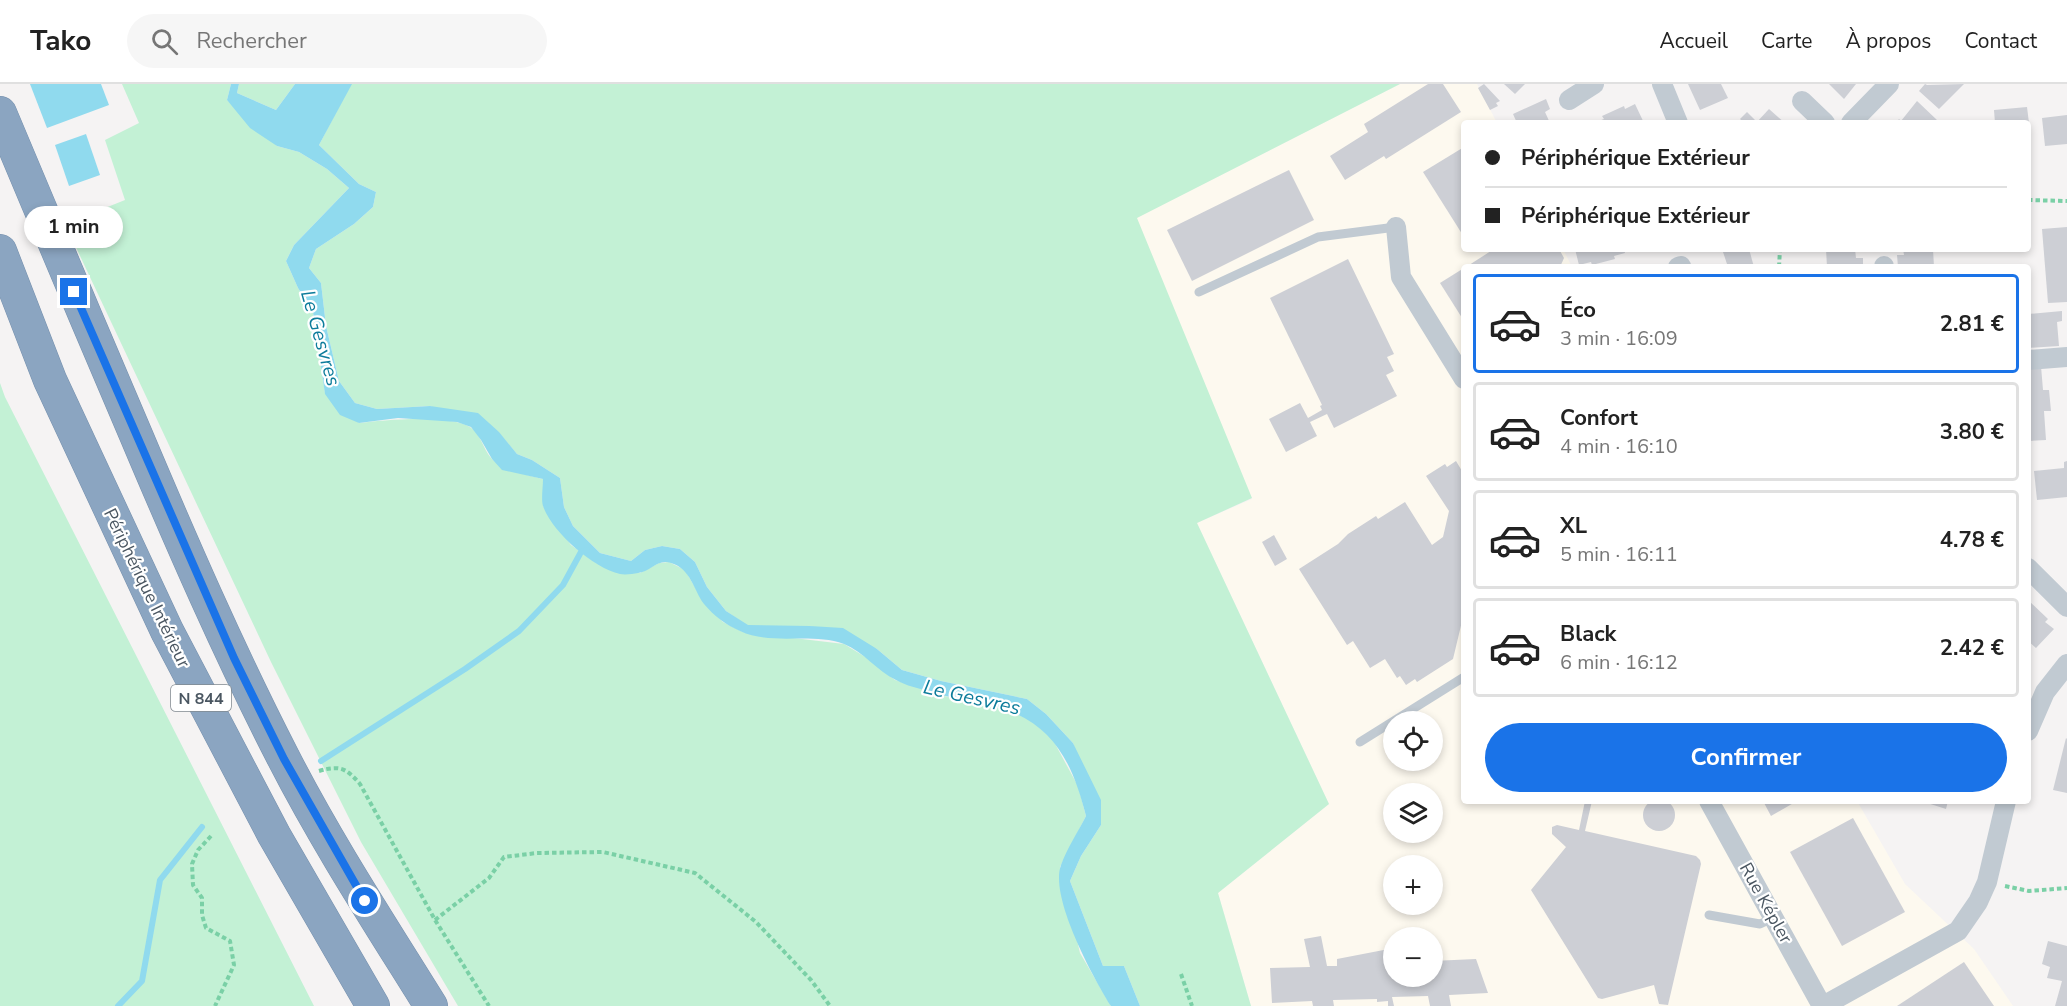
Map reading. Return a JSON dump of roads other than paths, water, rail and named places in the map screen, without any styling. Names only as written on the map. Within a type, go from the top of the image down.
[{"type":"highway","name":"N 844","points":[[0,113],[65,273],[234,658],[284,759],[341,861],[431,1006]]},
{"type":"highway","name":"Périphérique Intérieur","points":[[0,251],[50,380],[166,631],[274,835],[373,1006]]},
{"type":"highway","points":[[0,295],[50,380]]},
{"type":"street","points":[[1569,100],[1594,84]]},
{"type":"street","points":[[1662,84],[1677,120]]},
{"type":"street","points":[[1854,120],[1888,84]]},
{"type":"street","points":[[1802,100],[1822,120]]},
{"type":"street","points":[[1396,227],[1401,277],[1461,374]]},
{"type":"street","points":[[2031,360],[2067,357]]},
{"type":"street","points":[[2031,571],[2067,607]]},
{"type":"street","points":[[2031,724],[2045,692],[2067,664]]},
{"type":"street","name":"Rue Képler","points":[[1711,804],[1822,1006]]},
{"type":"street","points":[[1822,1006],[1958,931],[1978,902],[1987,882],[2005,804]]},
{"type":"lane","points":[[1199,292],[1318,237],[1396,227]]},
{"type":"lane","points":[[1360,742],[1461,679]]},
{"type":"lane","points":[[1708,915],[1760,924],[1773,918]]},
{"type":"water","points":[[30,84],[101,84],[109,105],[47,128]]},
{"type":"water","name":"Le Gesvres","points":[[231,84],[239,84],[237,93],[276,110],[295,84],[352,84],[319,145],[359,184],[376,192],[373,207],[354,224],[316,249],[309,268],[321,283],[326,326],[339,381],[355,403],[377,409],[430,406],[478,413],[499,432],[517,454],[532,460],[560,478],[564,507],[573,526],[600,553],[631,561],[645,550],[662,546],[680,549],[695,562],[707,587],[726,611],[748,625],[843,628],[877,649],[902,670],[941,681],[1027,699],[1046,714],[1073,743],[1101,800],[1101,825],[1081,856],[1070,881],[1103,966],[1124,966],[1140,1006],[1111,1006],[1094,977],[1067,917],[1061,897],[1059,879],[1061,865],[1086,816],[1068,764],[1048,736],[1035,725],[1020,715],[1001,708],[904,684],[844,644],[818,639],[765,638],[740,631],[725,623],[712,612],[704,604],[683,570],[671,563],[662,562],[642,572],[627,574],[609,570],[586,557],[555,527],[542,503],[543,479],[502,470],[471,427],[457,422],[398,418],[359,423],[340,415],[325,394],[313,312],[298,288],[286,261],[294,245],[349,188],[327,169],[299,152],[277,146],[250,128],[227,100]]},
{"type":"water","points":[[86,134],[100,175],[69,186],[55,145]]},
{"type":"waterway","points":[[321,761],[465,669],[519,631],[563,585],[581,552],[587,550]]},
{"type":"waterway","points":[[118,1006],[142,981],[160,880],[202,827]]}]
